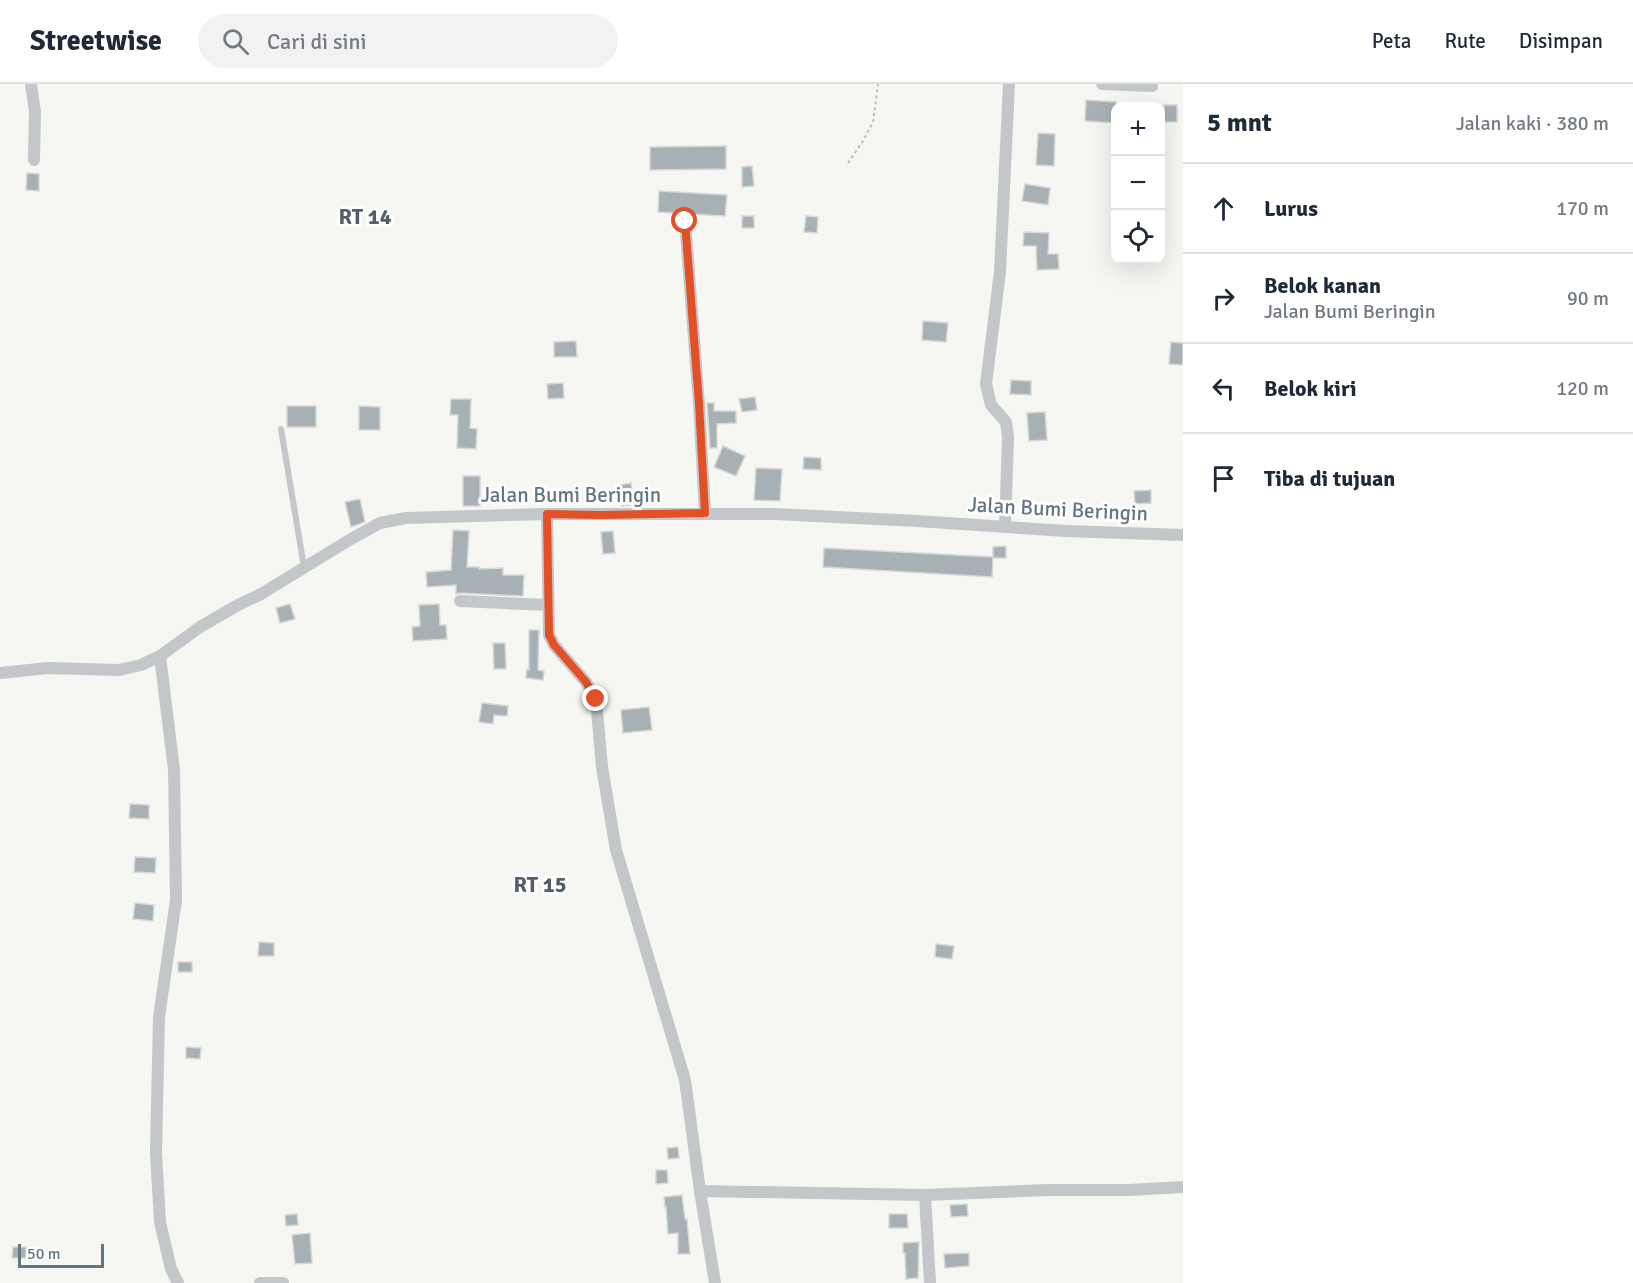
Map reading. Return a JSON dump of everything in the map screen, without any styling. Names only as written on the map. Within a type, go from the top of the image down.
[{"type":"street","points":[[31,84],[35,112],[34,160]]},
{"type":"street","points":[[1005,527],[1007,425],[991,405],[986,384],[1000,272],[1009,84]]},
{"type":"street","points":[[1102,84],[1152,86]]},
{"type":"street","points":[[685,221],[705,513]]},
{"type":"street","points":[[547,514],[549,635],[554,645],[586,682],[596,699],[602,767],[616,849],[684,1080],[715,1283]]},
{"type":"street","name":"Jalan Bumi Beringin","points":[[0,673],[48,668],[119,670],[141,665],[160,656],[200,627],[238,604],[261,594],[380,523],[393,520],[547,514],[775,514],[1183,535]]},
{"type":"street","points":[[460,601],[548,605]]},
{"type":"street","points":[[160,656],[174,770],[176,900],[159,1017],[156,1153],[160,1222],[171,1269],[178,1283]]},
{"type":"street","points":[[700,1191],[925,1195],[1183,1187]]},
{"type":"street","points":[[925,1195],[930,1283]]},
{"type":"street","points":[[260,1283],[283,1283]]},
{"type":"lane","points":[[281,429],[304,568]]},
{"type":"path","points":[[848,163],[873,122],[878,84]]},
{"type":"building","points":[[1086,100],[1116,102],[1111,102],[1111,123],[1085,121]]},
{"type":"building","points":[[1165,105],[1177,105],[1177,122],[1165,122]]},
{"type":"building","points":[[1038,133],[1055,134],[1054,166],[1036,165]]},
{"type":"building","points":[[726,146],[726,169],[650,170],[650,147]]},
{"type":"building","points":[[752,166],[754,186],[742,187],[742,167]]},
{"type":"building","points":[[27,173],[39,174],[39,191],[26,190]]},
{"type":"building","points":[[1025,184],[1050,188],[1048,205],[1022,201]]},
{"type":"building","points":[[659,191],[727,195],[725,216],[658,212]]},
{"type":"building","points":[[742,216],[754,216],[754,228],[742,228]]},
{"type":"building","points":[[806,216],[818,217],[817,233],[804,232]]},
{"type":"building","points":[[1024,232],[1049,233],[1048,254],[1058,254],[1059,269],[1037,270],[1036,246],[1023,246]]},
{"type":"building","points":[[923,321],[948,323],[946,342],[922,340]]},
{"type":"building","points":[[576,341],[577,357],[554,357],[554,342]]},
{"type":"building","points":[[1171,342],[1183,343],[1183,365],[1169,364]]},
{"type":"building","points":[[1011,380],[1031,381],[1031,395],[1010,394]]},
{"type":"building","points":[[563,383],[564,398],[548,399],[547,384]]},
{"type":"building","points":[[755,397],[757,410],[742,412],[739,399]]},
{"type":"building","points":[[451,399],[471,399],[470,428],[477,429],[476,449],[457,448],[458,415],[450,415]]},
{"type":"building","points":[[707,403],[714,403],[714,411],[736,411],[736,423],[717,424],[717,448],[710,448]]},
{"type":"building","points":[[287,406],[316,406],[316,427],[287,427]]},
{"type":"building","points":[[359,406],[380,407],[380,430],[359,430]]},
{"type":"building","points":[[1045,412],[1047,440],[1029,441],[1027,413]]},
{"type":"building","points":[[723,446],[745,456],[736,476],[714,467]]},
{"type":"building","points":[[804,457],[821,458],[821,470],[803,469]]},
{"type":"building","points":[[756,468],[782,469],[780,501],[754,500]]},
{"type":"building","points":[[463,476],[480,476],[480,506],[463,506]]},
{"type":"building","points":[[631,483],[634,505],[622,506],[619,485]]},
{"type":"building","points":[[1151,490],[1151,503],[1135,504],[1134,491]]},
{"type":"building","points":[[360,499],[365,522],[351,527],[345,502]]},
{"type":"building","points":[[453,530],[469,531],[467,567],[503,568],[503,575],[524,575],[523,596],[456,594],[456,585],[427,587],[426,572],[451,570]]},
{"type":"building","points":[[613,531],[615,553],[603,554],[601,532]]},
{"type":"building","points":[[1006,546],[1006,558],[993,558],[993,547]]},
{"type":"building","points":[[824,548],[993,557],[992,577],[823,567]]},
{"type":"building","points":[[290,604],[295,619],[280,623],[276,608]]},
{"type":"building","points":[[439,604],[440,625],[446,625],[447,639],[413,641],[412,627],[420,626],[419,605]]},
{"type":"building","points":[[529,630],[539,630],[538,670],[544,671],[543,680],[526,678],[527,669],[529,670]]},
{"type":"building","points":[[493,643],[505,643],[506,669],[494,669]]},
{"type":"building","points":[[482,703],[508,706],[507,716],[494,715],[493,724],[479,722]]},
{"type":"building","points":[[649,707],[652,730],[623,733],[621,710]]},
{"type":"building","points":[[130,804],[149,805],[149,819],[129,818]]},
{"type":"building","points":[[135,857],[156,858],[155,873],[134,872]]},
{"type":"building","points":[[135,903],[154,905],[153,921],[133,919]]},
{"type":"building","points":[[259,942],[274,943],[274,956],[258,956]]},
{"type":"building","points":[[936,944],[954,946],[952,959],[935,957]]},
{"type":"building","points":[[178,962],[192,962],[192,972],[178,972]]},
{"type":"building","points":[[186,1047],[201,1048],[200,1059],[186,1058]]},
{"type":"building","points":[[678,1147],[679,1158],[668,1159],[667,1148]]},
{"type":"building","points":[[656,1170],[667,1170],[668,1183],[656,1184]]},
{"type":"building","points":[[682,1195],[690,1254],[678,1254],[678,1233],[668,1234],[664,1197]]},
{"type":"building","points":[[967,1204],[968,1216],[951,1217],[950,1205]]},
{"type":"building","points":[[297,1214],[298,1225],[286,1226],[285,1215]]},
{"type":"building","points":[[889,1214],[907,1214],[908,1228],[889,1228]]},
{"type":"building","points":[[310,1233],[312,1263],[295,1264],[292,1235]]},
{"type":"building","points":[[919,1242],[918,1278],[906,1279],[903,1243]]},
{"type":"building","points":[[13,1247],[26,1247],[26,1258],[12,1258]]},
{"type":"building","points":[[969,1253],[969,1266],[945,1268],[944,1254]]},
{"type":"district","name":"RT 14","points":[[365,216]]},
{"type":"district","name":"RT 15","points":[[540,884]]},
{"type":"route","points":[[596,699],[586,682],[554,645],[549,635],[547,514],[705,513],[685,221]]}]
